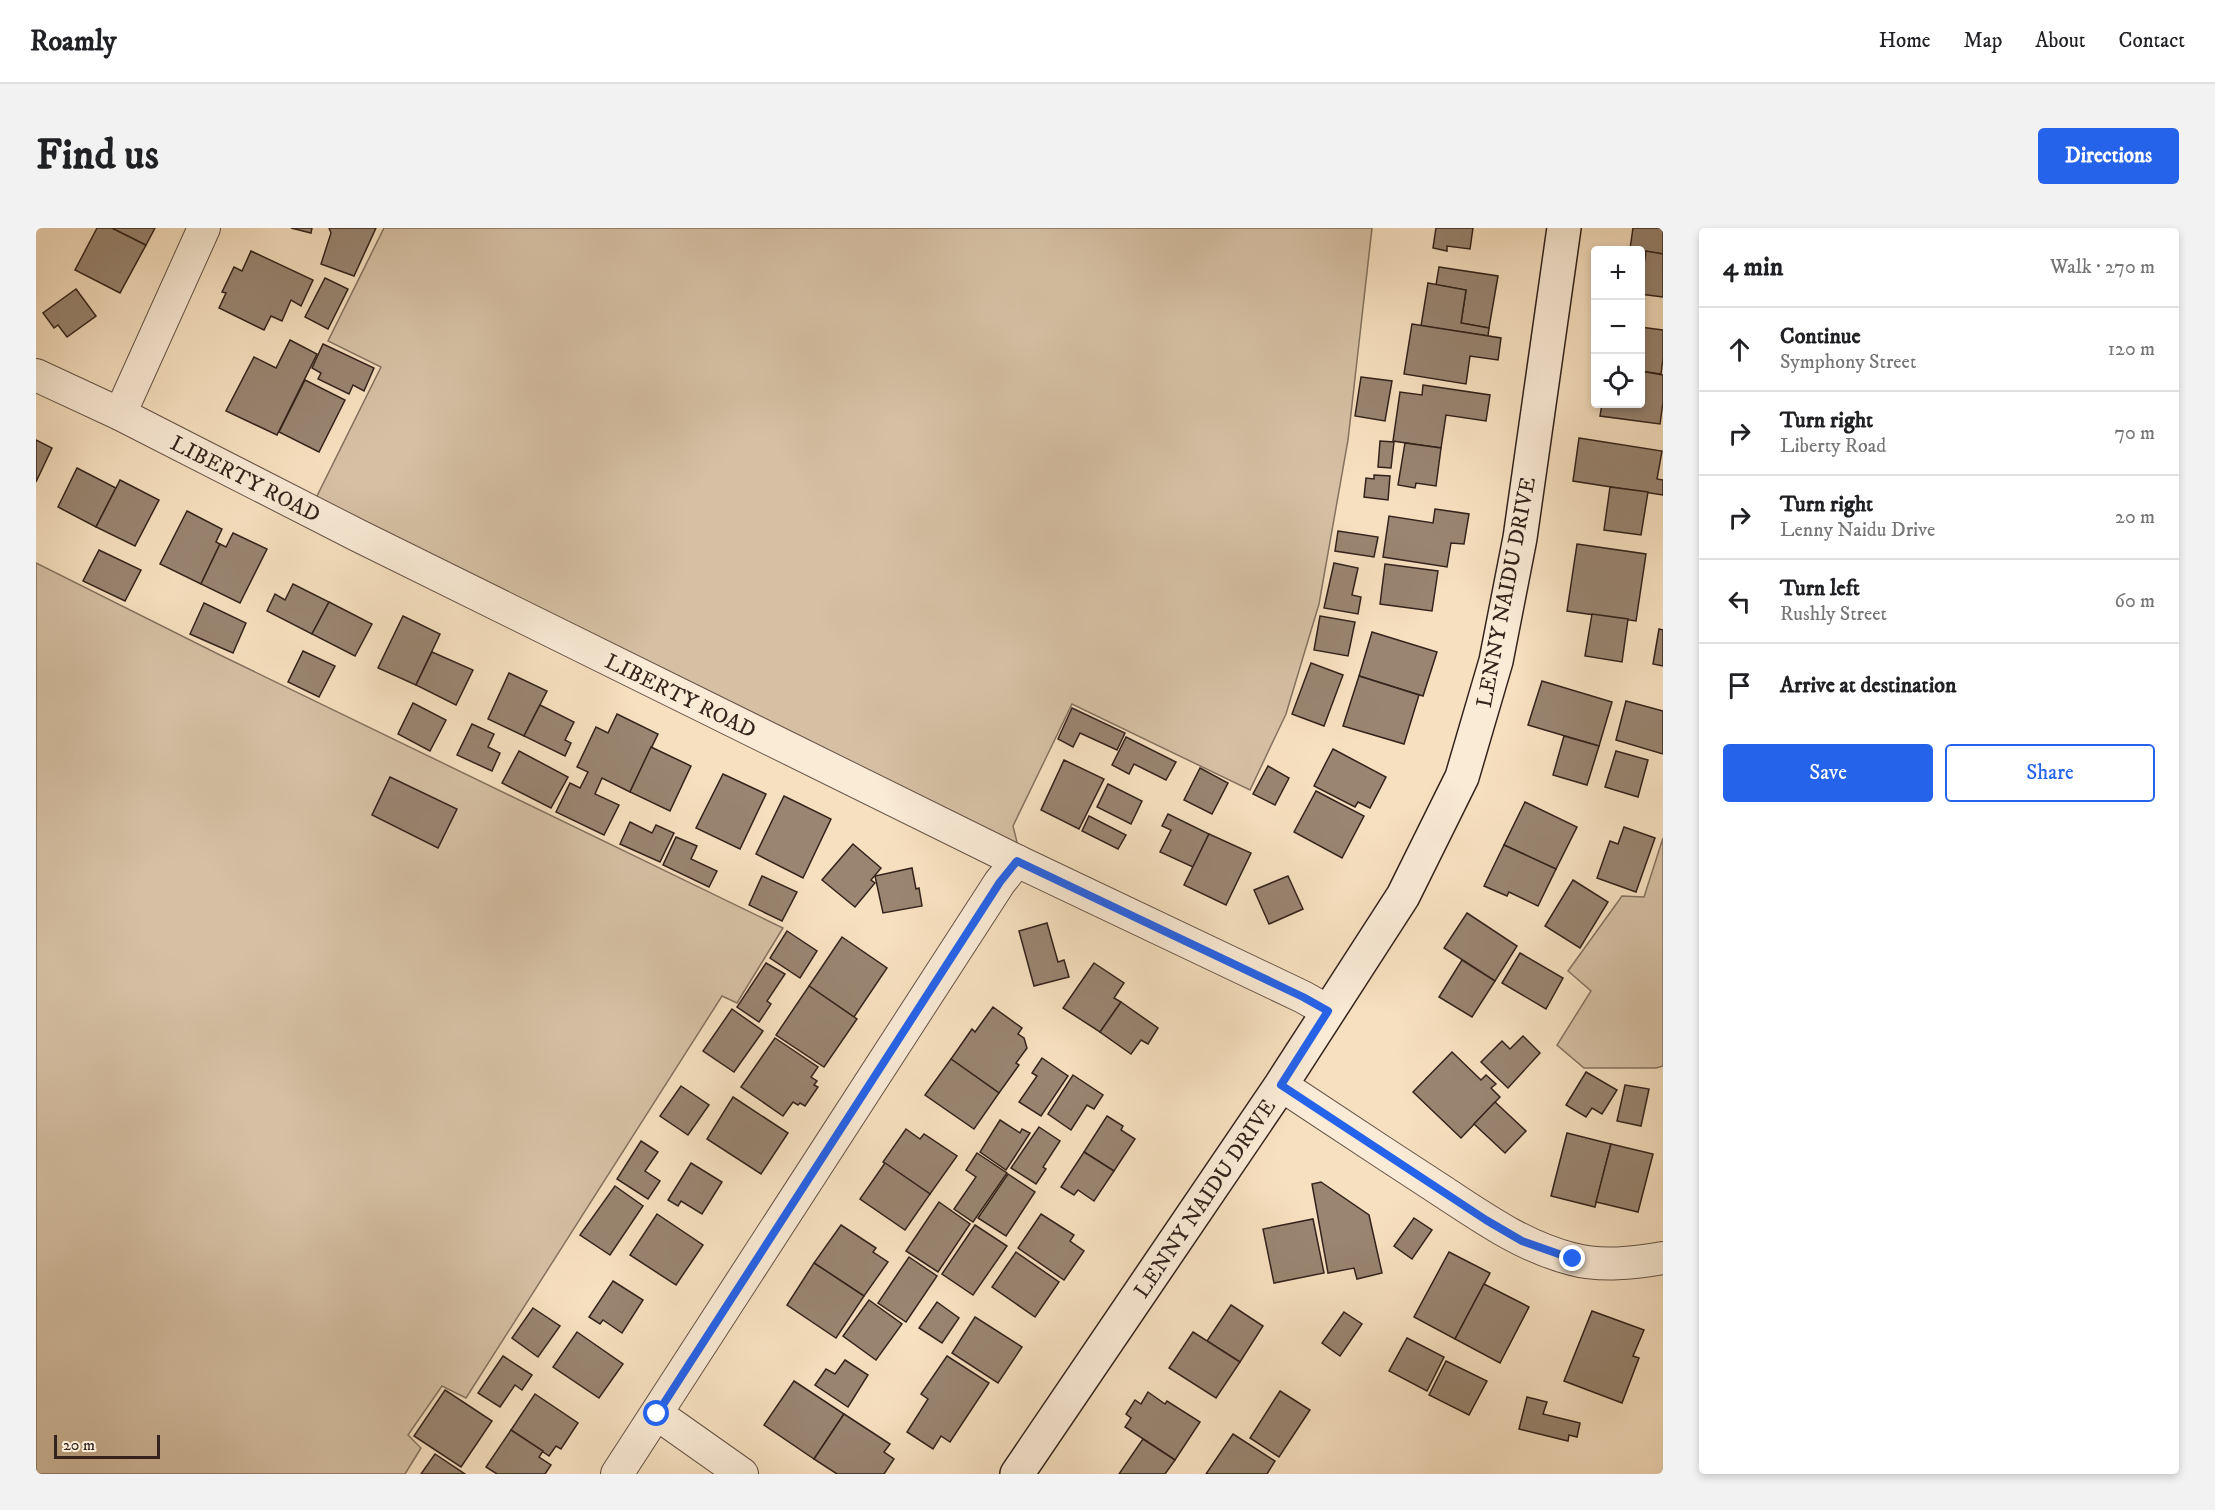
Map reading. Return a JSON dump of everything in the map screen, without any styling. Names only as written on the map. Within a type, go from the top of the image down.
[{"type":"street","points":[[120,414],[204,228]]},
{"type":"street","name":"LENNY NAIDU DRIVE","points":[[1017,1474],[1281,1085],[1403,896],[1462,777],[1496,661],[1520,538],[1564,228]]},
{"type":"street","name":"LIBERTY ROAD","points":[[36,375],[120,414],[359,536],[1017,861],[1328,1011]]},
{"type":"street","points":[[617,1474],[994,892],[1017,861]]},
{"type":"street","points":[[1281,1085],[1522,1241],[1548,1252],[1587,1262],[1617,1263],[1663,1258]]},
{"type":"street","points":[[657,1414],[742,1474]]},
{"type":"shaded area","points":[[384,228],[1372,228],[1348,440],[1319,604],[1286,714],[1250,790],[1072,704],[1013,826],[1021,858],[310,510],[381,367],[328,341]]},
{"type":"shaded area","points":[[36,563],[220,655],[783,928],[737,1003],[722,996],[466,1398],[442,1386],[408,1435],[421,1448],[405,1474],[36,1474]]},
{"type":"shaded area","points":[[1663,838],[1663,1066],[1656,1068],[1584,1068],[1557,1045],[1591,991],[1568,971],[1622,896],[1644,897]]},
{"type":"building","points":[[97,228],[112,228],[146,245],[120,293],[75,270]]},
{"type":"building","points":[[112,228],[155,228],[146,245]]},
{"type":"building","points":[[291,228],[312,228],[311,233]]},
{"type":"building","points":[[329,228],[376,228],[354,276],[321,264],[331,233]]},
{"type":"building","points":[[1436,228],[1473,228],[1470,249],[1447,246],[1447,251],[1433,248]]},
{"type":"building","points":[[1633,228],[1663,228],[1663,254],[1645,251],[1645,246],[1630,246]]},
{"type":"building","points":[[251,251],[313,280],[301,306],[291,300],[282,321],[271,316],[264,330],[219,308],[226,293],[222,292],[234,267],[242,271]]},
{"type":"building","points":[[1646,251],[1663,254],[1663,297],[1645,295]]},
{"type":"building","points":[[1439,267],[1498,276],[1489,328],[1461,323],[1466,290],[1436,285]]},
{"type":"building","points":[[325,278],[348,289],[328,329],[305,317]]},
{"type":"building","points":[[1428,283],[1466,290],[1461,323],[1489,328],[1488,336],[1421,326]]},
{"type":"building","points":[[76,289],[96,316],[67,337],[58,325],[54,328],[43,313]]},
{"type":"building","points":[[1412,324],[1501,338],[1498,360],[1470,356],[1466,384],[1404,374]]},
{"type":"building","points":[[1645,328],[1663,330],[1661,374],[1645,372]]},
{"type":"building","points":[[290,340],[317,354],[277,435],[226,411],[254,357],[276,368]]},
{"type":"building","points":[[323,344],[374,368],[364,391],[353,385],[349,394],[318,379],[321,373],[312,368]]},
{"type":"building","points":[[1645,372],[1663,375],[1660,424],[1600,416],[1601,408],[1645,408]]},
{"type":"building","points":[[1361,377],[1392,381],[1385,421],[1355,416]]},
{"type":"building","points":[[305,380],[345,400],[319,452],[279,432]]},
{"type":"building","points":[[1423,385],[1490,395],[1486,421],[1446,415],[1441,448],[1393,441],[1400,392],[1422,395]]},
{"type":"building","points":[[1579,438],[1662,451],[1657,479],[1663,480],[1663,495],[1573,481]]},
{"type":"building","points":[[36,440],[52,448],[36,482]]},
{"type":"building","points":[[1380,441],[1394,442],[1391,468],[1378,467]]},
{"type":"building","points":[[1405,443],[1441,448],[1436,486],[1416,483],[1415,488],[1398,485]]},
{"type":"building","points":[[77,468],[116,488],[96,527],[58,507]]},
{"type":"building","points":[[1374,475],[1390,476],[1388,500],[1364,497],[1366,478],[1374,479]]},
{"type":"building","points":[[120,480],[159,500],[135,546],[96,527]]},
{"type":"building","points":[[1610,487],[1648,492],[1641,535],[1604,530]]},
{"type":"building","points":[[1435,509],[1469,514],[1464,544],[1451,543],[1447,567],[1383,557],[1389,516],[1433,523]]},
{"type":"building","points":[[187,511],[222,529],[216,542],[220,544],[201,584],[160,564]]},
{"type":"building","points":[[1338,531],[1378,537],[1374,557],[1335,551]]},
{"type":"building","points":[[233,533],[267,549],[240,603],[201,584],[220,544],[226,547]]},
{"type":"building","points":[[1577,544],[1646,554],[1636,621],[1567,611]]},
{"type":"building","points":[[99,550],[141,570],[125,601],[83,581]]},
{"type":"building","points":[[1334,563],[1358,568],[1352,595],[1361,597],[1358,614],[1324,608]]},
{"type":"building","points":[[1385,564],[1438,571],[1432,611],[1380,604]]},
{"type":"building","points":[[293,584],[329,602],[312,634],[267,611],[275,594],[285,600]]},
{"type":"building","points":[[329,602],[372,624],[355,656],[312,634]]},
{"type":"building","points":[[204,603],[246,623],[233,653],[190,634]]},
{"type":"building","points":[[1592,614],[1628,619],[1622,662],[1585,656]]},
{"type":"building","points":[[403,616],[440,634],[416,685],[378,668]]},
{"type":"building","points":[[1320,616],[1355,622],[1348,656],[1314,650]]},
{"type":"building","points":[[1659,629],[1663,630],[1663,666],[1653,664]]},
{"type":"building","points":[[1372,632],[1437,652],[1423,696],[1359,676]]},
{"type":"building","points":[[303,651],[335,666],[319,697],[288,682]]},
{"type":"building","points":[[432,652],[473,670],[456,705],[416,685]]},
{"type":"building","points":[[1311,663],[1343,675],[1324,726],[1292,714]]},
{"type":"building","points":[[509,673],[547,691],[524,736],[488,719]]},
{"type":"building","points":[[1359,676],[1419,695],[1404,744],[1343,726]]},
{"type":"building","points":[[1542,681],[1612,702],[1599,746],[1528,725]]},
{"type":"building","points":[[1626,701],[1663,711],[1663,754],[1616,740]]},
{"type":"building","points":[[413,703],[446,720],[430,751],[398,734]]},
{"type":"building","points":[[540,705],[574,722],[565,740],[571,743],[565,756],[524,736]]},
{"type":"building","points":[[1072,708],[1125,733],[1117,750],[1080,733],[1073,747],[1058,739]]},
{"type":"building","points":[[617,714],[658,734],[630,792],[602,778],[595,794],[619,805],[604,835],[556,812],[570,783],[580,788],[588,772],[577,767],[596,727],[608,733]]},
{"type":"building","points":[[472,724],[494,734],[488,747],[500,753],[492,771],[457,755]]},
{"type":"building","points":[[1564,736],[1599,746],[1587,785],[1553,775]]},
{"type":"building","points":[[1126,737],[1176,762],[1166,780],[1134,764],[1129,774],[1112,765]]},
{"type":"building","points":[[651,747],[691,766],[670,811],[630,792]]},
{"type":"building","points":[[1333,749],[1386,777],[1370,808],[1358,802],[1355,807],[1314,786]]},
{"type":"building","points":[[519,751],[568,777],[551,808],[502,783]]},
{"type":"building","points":[[1616,751],[1648,760],[1638,797],[1605,787]]},
{"type":"building","points":[[1064,760],[1104,779],[1079,829],[1041,810]]},
{"type":"building","points":[[1268,766],[1289,778],[1275,805],[1253,794]]},
{"type":"building","points":[[1200,768],[1228,783],[1212,814],[1184,800]]},
{"type":"building","points":[[723,774],[766,794],[740,849],[696,828]]},
{"type":"building","points":[[390,777],[457,809],[438,848],[372,815]]},
{"type":"building","points":[[1108,784],[1142,801],[1131,824],[1097,807]]},
{"type":"building","points":[[1316,791],[1364,816],[1342,858],[1294,832]]},
{"type":"building","points":[[784,796],[831,819],[803,878],[756,854]]},
{"type":"building","points":[[1525,802],[1577,827],[1556,869],[1504,845]]},
{"type":"building","points":[[1168,814],[1209,834],[1193,867],[1160,852],[1171,830],[1162,826]]},
{"type":"building","points":[[1089,816],[1126,835],[1118,849],[1082,831]]},
{"type":"building","points":[[630,822],[652,833],[656,825],[674,833],[660,862],[620,844]]},
{"type":"building","points":[[1624,827],[1655,838],[1636,892],[1597,878],[1610,841],[1618,844]]},
{"type":"building","points":[[1209,834],[1251,853],[1226,905],[1184,885]]},
{"type":"building","points":[[676,837],[697,846],[691,859],[717,871],[709,887],[663,865]]},
{"type":"building","points":[[853,844],[881,868],[871,880],[875,883],[855,907],[822,880]]},
{"type":"building","points":[[1504,845],[1556,869],[1538,906],[1509,892],[1507,896],[1484,886]]},
{"type":"building","points":[[912,868],[922,906],[883,913],[875,876]]},
{"type":"building","points":[[762,876],[797,892],[782,921],[749,905]]},
{"type":"building","points":[[1288,876],[1303,909],[1269,924],[1254,890]]},
{"type":"building","points":[[1573,880],[1608,902],[1580,948],[1545,926]]},
{"type":"building","points":[[1467,913],[1517,946],[1495,981],[1444,948]]},
{"type":"building","points":[[1047,923],[1058,962],[1064,960],[1069,977],[1034,986],[1019,931]]},
{"type":"building","points":[[787,931],[817,951],[800,978],[770,958]]},
{"type":"building","points":[[842,937],[887,968],[854,1017],[809,986]]},
{"type":"building","points":[[1520,953],[1563,978],[1546,1009],[1502,983]]},
{"type":"building","points":[[1462,960],[1495,981],[1472,1017],[1439,997]]},
{"type":"building","points":[[766,963],[785,974],[767,1001],[771,1004],[759,1022],[737,1007]]},
{"type":"building","points":[[1094,963],[1124,983],[1114,998],[1121,1002],[1100,1032],[1063,1008]]},
{"type":"building","points":[[809,986],[857,1019],[824,1067],[776,1035]]},
{"type":"building","points":[[1121,1002],[1158,1028],[1148,1044],[1141,1040],[1131,1054],[1100,1032]]},
{"type":"building","points":[[993,1007],[1022,1028],[1018,1034],[1024,1038],[1027,1048],[1016,1063],[1019,1065],[999,1093],[951,1059],[972,1029],[975,1032]]},
{"type":"building","points":[[732,1009],[763,1031],[734,1072],[703,1051]]},
{"type":"building","points":[[1523,1036],[1540,1053],[1508,1088],[1481,1062],[1502,1041],[1510,1049]]},
{"type":"building","points":[[775,1038],[818,1067],[811,1077],[817,1081],[814,1085],[818,1087],[805,1106],[793,1102],[783,1116],[741,1087]]},
{"type":"building","points":[[1452,1052],[1481,1080],[1486,1075],[1496,1084],[1491,1088],[1500,1097],[1461,1138],[1413,1092]]},
{"type":"building","points":[[1042,1058],[1068,1076],[1041,1116],[1019,1102],[1037,1076],[1032,1073]]},
{"type":"building","points":[[951,1059],[999,1093],[974,1129],[925,1095]]},
{"type":"building","points":[[1586,1072],[1617,1090],[1602,1114],[1592,1108],[1586,1117],[1566,1105]]},
{"type":"building","points":[[1073,1075],[1103,1095],[1094,1109],[1087,1105],[1071,1130],[1048,1114]]},
{"type":"building","points":[[1625,1085],[1649,1089],[1641,1126],[1617,1121]]},
{"type":"building","points":[[681,1086],[709,1105],[688,1135],[660,1116]]},
{"type":"building","points":[[733,1097],[788,1133],[761,1174],[707,1139]]},
{"type":"building","points":[[1495,1102],[1526,1131],[1505,1153],[1474,1124]]},
{"type":"building","points":[[1107,1116],[1123,1126],[1121,1130],[1135,1139],[1114,1171],[1084,1152]]},
{"type":"building","points":[[1000,1120],[1020,1133],[1022,1129],[1030,1133],[1006,1170],[980,1152]]},
{"type":"building","points":[[1039,1127],[1060,1141],[1043,1167],[1046,1169],[1036,1184],[1011,1168]]},
{"type":"building","points":[[906,1129],[920,1139],[924,1134],[957,1156],[930,1194],[883,1162]]},
{"type":"building","points":[[1567,1133],[1611,1144],[1595,1207],[1551,1196]]},
{"type":"building","points":[[641,1141],[658,1152],[645,1171],[660,1181],[648,1199],[617,1179]]},
{"type":"building","points":[[1611,1144],[1653,1154],[1638,1212],[1596,1202]]},
{"type":"building","points":[[1084,1152],[1114,1171],[1094,1201],[1078,1190],[1074,1195],[1061,1187]]},
{"type":"building","points":[[977,1153],[1007,1173],[973,1222],[954,1209],[976,1177],[966,1170]]},
{"type":"building","points":[[691,1163],[722,1182],[702,1214],[681,1201],[678,1206],[668,1200]]},
{"type":"building","points":[[885,1163],[930,1194],[905,1230],[860,1199]]},
{"type":"building","points":[[1008,1174],[1035,1192],[1006,1236],[978,1218]]},
{"type":"building","points":[[1321,1182],[1369,1215],[1382,1273],[1357,1279],[1354,1268],[1328,1273],[1312,1184]]},
{"type":"building","points":[[615,1186],[643,1206],[610,1255],[580,1235]]},
{"type":"building","points":[[939,1202],[970,1224],[938,1272],[906,1251]]},
{"type":"building","points":[[657,1214],[703,1245],[676,1285],[630,1255]]},
{"type":"building","points":[[1041,1214],[1074,1235],[1070,1241],[1084,1251],[1064,1280],[1018,1248]]},
{"type":"building","points":[[1414,1218],[1432,1230],[1412,1259],[1394,1246]]},
{"type":"building","points":[[1313,1219],[1324,1273],[1274,1283],[1263,1229]]},
{"type":"building","points":[[841,1225],[876,1248],[873,1252],[888,1262],[864,1296],[814,1263]]},
{"type":"building","points":[[975,1225],[1007,1246],[973,1295],[942,1274]]},
{"type":"building","points":[[1016,1252],[1059,1282],[1035,1317],[992,1287]]},
{"type":"building","points":[[1449,1252],[1490,1273],[1455,1339],[1414,1317]]},
{"type":"building","points":[[909,1257],[937,1276],[906,1322],[878,1303]]},
{"type":"building","points":[[814,1263],[864,1296],[836,1338],[787,1305]]},
{"type":"building","points":[[613,1281],[643,1300],[622,1333],[603,1320],[600,1324],[589,1317]]},
{"type":"building","points":[[1484,1284],[1529,1307],[1500,1363],[1455,1339]]},
{"type":"building","points":[[869,1300],[902,1324],[876,1360],[843,1336]]},
{"type":"building","points":[[937,1302],[959,1318],[942,1343],[919,1328]]},
{"type":"building","points":[[1231,1305],[1263,1326],[1240,1362],[1207,1341]]},
{"type":"building","points":[[533,1308],[560,1326],[538,1357],[512,1338]]},
{"type":"building","points":[[1592,1311],[1644,1330],[1633,1356],[1639,1358],[1622,1403],[1564,1381]]},
{"type":"building","points":[[1344,1312],[1362,1324],[1340,1356],[1322,1343]]},
{"type":"building","points":[[975,1317],[1022,1347],[998,1383],[952,1353]]},
{"type":"building","points":[[577,1332],[623,1364],[599,1398],[553,1367]]},
{"type":"building","points":[[1193,1332],[1240,1362],[1216,1398],[1169,1368]]},
{"type":"building","points":[[1407,1338],[1444,1357],[1427,1391],[1389,1371]]},
{"type":"building","points":[[503,1356],[532,1375],[522,1390],[515,1385],[500,1407],[478,1393]]},
{"type":"building","points":[[947,1356],[989,1383],[950,1442],[941,1436],[933,1449],[907,1432],[928,1399],[921,1394]]},
{"type":"building","points":[[845,1360],[868,1375],[848,1407],[815,1385],[826,1369],[835,1374]]},
{"type":"building","points":[[1446,1361],[1487,1381],[1469,1415],[1429,1395]]},
{"type":"building","points":[[794,1381],[844,1414],[814,1459],[764,1425]]},
{"type":"building","points":[[445,1390],[492,1421],[461,1467],[414,1436]]},
{"type":"building","points":[[1280,1391],[1310,1410],[1279,1457],[1250,1438]]},
{"type":"building","points":[[1148,1392],[1165,1404],[1167,1401],[1200,1422],[1175,1460],[1125,1427],[1131,1418],[1126,1414],[1135,1400],[1141,1404]]},
{"type":"building","points":[[535,1394],[578,1423],[561,1449],[556,1446],[549,1456],[511,1430]]},
{"type":"building","points":[[1527,1397],[1547,1402],[1543,1414],[1580,1423],[1577,1437],[1569,1435],[1568,1441],[1519,1429]]},
{"type":"building","points":[[844,1414],[890,1444],[884,1452],[894,1459],[884,1474],[837,1474],[814,1459]]},
{"type":"building","points":[[511,1430],[543,1451],[539,1457],[551,1465],[545,1474],[497,1474],[486,1467]]},
{"type":"building","points":[[1233,1434],[1275,1461],[1267,1474],[1206,1474]]},
{"type":"building","points":[[1143,1439],[1175,1460],[1165,1474],[1119,1474]]},
{"type":"building","points":[[435,1454],[465,1474],[421,1474]]},
{"type":"route","points":[[657,1414],[1000,882],[1017,861],[1328,1011],[1281,1085],[1486,1220],[1522,1241],[1573,1259]]}]
